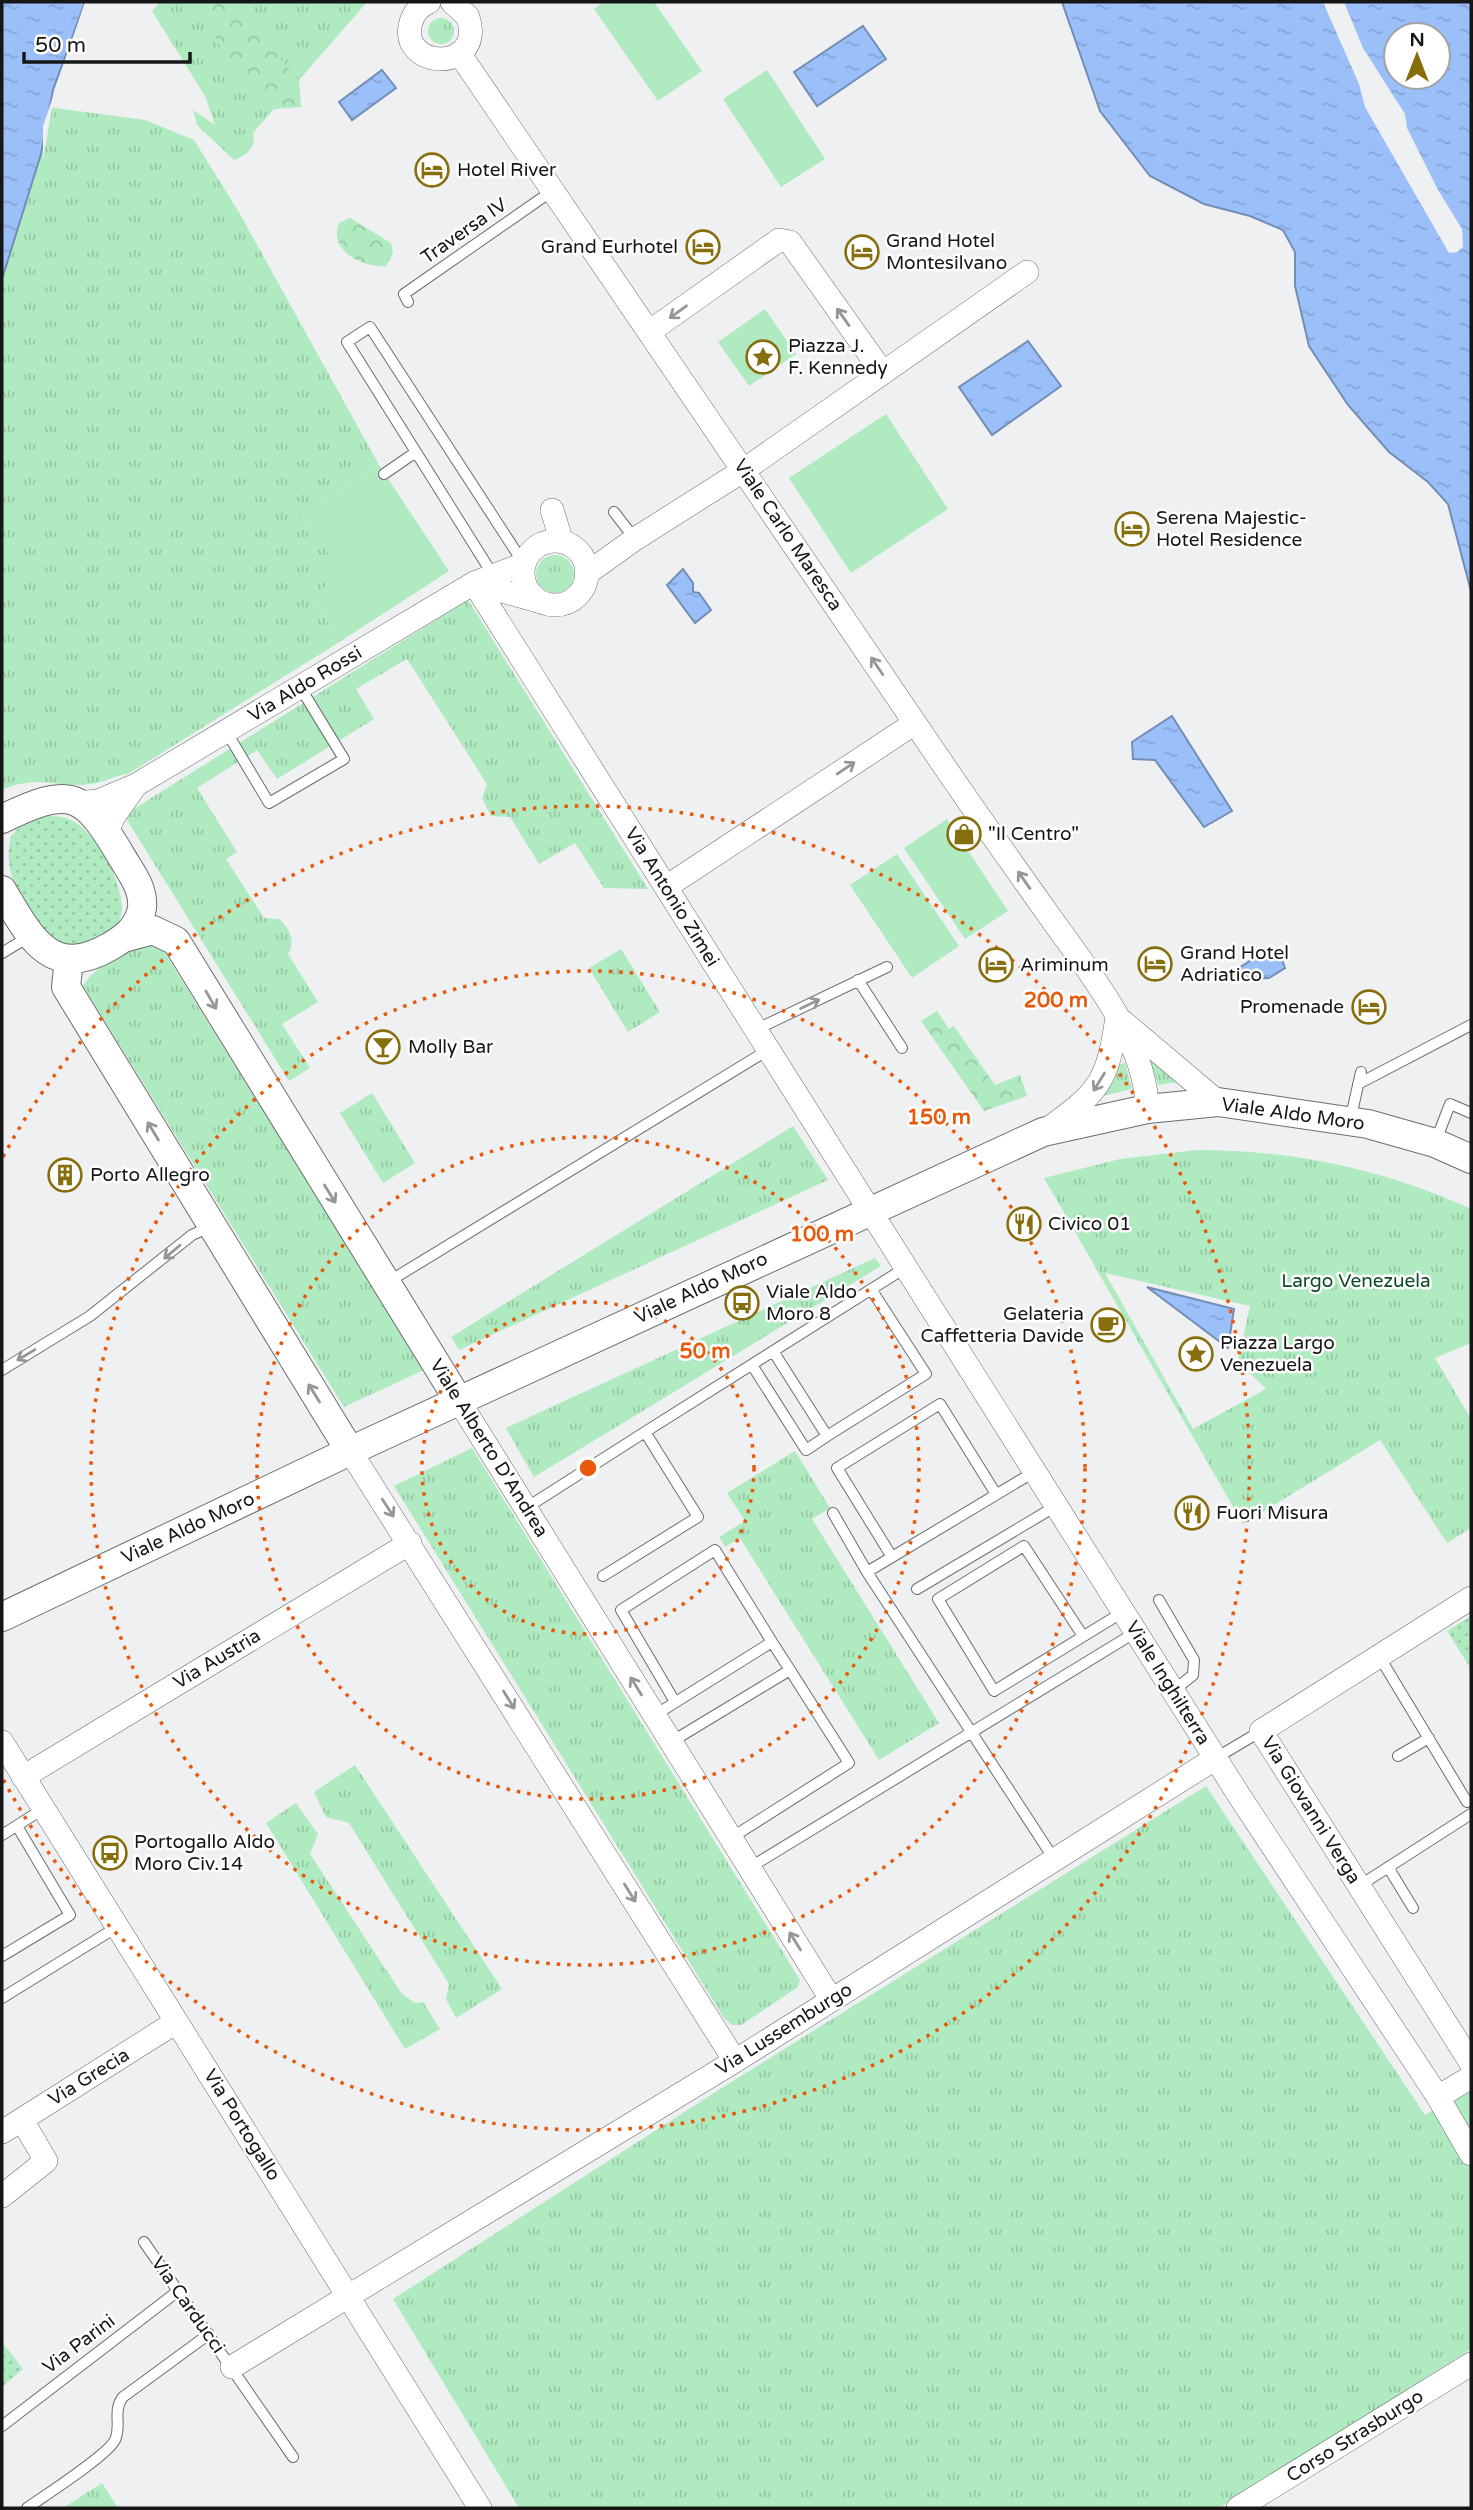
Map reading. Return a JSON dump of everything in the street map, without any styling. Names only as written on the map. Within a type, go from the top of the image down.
[{"type":"street","points":[[429,2],[417,10],[410,28],[415,47],[431,59],[441,60],[459,53],[466,46],[471,26],[462,8],[452,2]]},
{"type":"street","name":"Viale Carlo Maresca","points":[[459,53],[1117,1017],[1136,1055],[1147,1089],[1147,1109]]},
{"type":"street","points":[[649,332],[779,240],[790,242],[883,373]]},
{"type":"street","points":[[586,574],[635,539],[744,470],[1027,272]]},
{"type":"street","points":[[484,579],[551,605],[571,600],[584,584],[586,574],[583,558],[567,544],[552,510]]},
{"type":"street","points":[[541,602],[533,597],[524,582],[524,564],[528,555],[543,543],[605,547],[635,539]]},
{"type":"street","name":"Via Aldo Rossi","points":[[77,803],[98,801],[136,785],[484,579],[524,564]]},
{"type":"street","name":"Via Antonio Zimei","points":[[484,579],[666,887],[868,1211]]},
{"type":"street","points":[[666,887],[915,723]]},
{"type":"street","name":"Via Aldo Rossi","points":[[107,832],[114,816],[136,785]]},
{"type":"street","points":[[2,890],[30,936],[41,947],[69,960],[92,957],[127,937],[140,916],[142,895],[97,816],[77,803],[46,799],[6,820]]},
{"type":"street","name":"Viale Alberto D'Andrea","points":[[127,937],[153,930],[176,942],[831,1999]]},
{"type":"street","points":[[69,960],[66,987],[350,1451],[734,2061]]},
{"type":"street","points":[[1043,1132],[1082,1104],[1099,1083],[1111,1062],[1117,1017]]},
{"type":"street","name":"Viale Carlo Maresca","points":[[1117,1017],[1218,1101]]},
{"type":"street","name":"Viale Aldo Moro","points":[[2,1617],[350,1451],[1043,1132],[1147,1109],[1218,1101],[1350,1121],[1435,1143],[1471,1159]]},
{"type":"street","name":"Viale Inghilterra","points":[[868,1211],[1216,1758],[1438,2097],[1471,2154]]},
{"type":"street","name":"Via Austria","points":[[23,1777],[410,1543]]},
{"type":"street","name":"Via Giovanni Verga","points":[[1471,1598],[1261,1731],[1471,2063]]},
{"type":"street","name":"Via Portogallo","points":[[2,1742],[480,2508]]},
{"type":"street","name":"Via Lussemburgo","points":[[349,2295],[734,2061],[1216,1758]]},
{"type":"street","name":"Via Grecia","points":[[2,2132],[176,2022]]},
{"type":"street","points":[[1438,2097],[1471,2077]]},
{"type":"street","points":[[2,2196],[46,2161],[22,2120]]},
{"type":"street","name":"Via Carducci","points":[[237,2374],[349,2295]]},
{"type":"street","name":"Corso Strasburgo","points":[[1238,2508],[1471,2364]]},
{"type":"lane","name":"Traversa IV","points":[[408,302],[404,294],[552,191]]},
{"type":"lane","points":[[484,579],[416,452],[347,342],[370,327],[524,564]]},
{"type":"lane","points":[[384,474],[416,452]]},
{"type":"lane","points":[[614,512],[635,539]]},
{"type":"lane","points":[[226,732],[270,803],[344,759],[300,687]]},
{"type":"lane","points":[[2,953],[30,936]]},
{"type":"lane","points":[[755,1030],[887,967]]},
{"type":"lane","points":[[862,979],[902,1048]]},
{"type":"lane","points":[[1350,1121],[1359,1078],[1471,1025]]},
{"type":"lane","points":[[385,1283],[768,1050]]},
{"type":"lane","points":[[1435,1143],[1450,1104],[1471,1113]]},
{"type":"lane","points":[[2,1370],[90,1316],[192,1235],[203,1230],[214,1231]]},
{"type":"lane","points":[[526,1508],[905,1268]]},
{"type":"lane","points":[[752,1365],[806,1450],[926,1374],[871,1289]]},
{"type":"lane","points":[[774,1351],[827,1436]]},
{"type":"lane","points":[[892,1557],[836,1468],[940,1404],[996,1494]]},
{"type":"lane","points":[[603,1576],[698,1517],[645,1432]]},
{"type":"lane","points":[[867,1572],[1034,1472]]},
{"type":"lane","points":[[917,1589],[1056,1506]]},
{"type":"lane","points":[[833,1513],[867,1572],[1054,1859]]},
{"type":"lane","points":[[1083,1636],[1024,1546],[937,1599],[994,1691],[1123,1612]]},
{"type":"lane","points":[[676,1702],[621,1610],[715,1550],[849,1763],[731,1838]]},
{"type":"lane","points":[[1159,1600],[1194,1660],[1193,1675],[1173,1691]]},
{"type":"lane","points":[[750,1868],[1136,1632]]},
{"type":"lane","points":[[654,1715],[772,1642]]},
{"type":"lane","points":[[1379,1656],[1467,1802]]},
{"type":"lane","points":[[671,1742],[790,1670]]},
{"type":"lane","points":[[1216,1758],[1261,1731]]},
{"type":"lane","points":[[1398,1756],[1429,1738]]},
{"type":"lane","points":[[2,1835],[43,1809]]},
{"type":"lane","points":[[1359,1886],[1471,1814]]},
{"type":"lane","points":[[2,1956],[71,1915],[17,1826]]},
{"type":"lane","points":[[1388,1867],[1413,1908]]},
{"type":"lane","points":[[2,1998],[117,1927]]},
{"type":"lane","name":"Via Carducci","points":[[144,2242],[237,2374]]},
{"type":"lane","name":"Via Parini","points":[[2,2426],[178,2291]]},
{"type":"lane","points":[[27,2508],[111,2446],[118,2429],[116,2409],[123,2397],[209,2334]]},
{"type":"lane","points":[[237,2374],[293,2457]]},
{"type":"green space","points":[[160,2],[367,2],[253,133],[250,150],[234,160],[197,125],[193,110],[215,125],[205,96],[152,11]]},
{"type":"green space","points":[[194,2],[244,2],[246,19],[299,80],[301,107],[274,109],[235,71]]},
{"type":"green space","points":[[604,2],[654,2],[702,71],[658,101],[594,9]]},
{"type":"green space","points":[[441,18],[450,22],[454,31],[450,40],[441,44],[432,40],[428,31],[432,22]]},
{"type":"green space","points":[[767,70],[825,159],[781,187],[723,99]]},
{"type":"green space","points":[[48,107],[145,120],[194,140],[240,214],[379,465],[302,515],[343,575],[312,597],[341,641],[128,774],[84,785],[28,782],[2,790],[2,279],[41,154]]},
{"type":"green space","points":[[350,218],[391,243],[393,253],[386,266],[367,264],[343,249],[338,241],[339,223]]},
{"type":"green space","points":[[765,309],[796,354],[749,386],[718,342]]},
{"type":"green space","points":[[886,414],[948,509],[851,573],[789,478]]},
{"type":"green space","points":[[379,465],[449,571],[341,641],[311,595],[343,575],[302,515]]},
{"type":"green space","points":[[555,555],[568,561],[574,574],[568,587],[555,593],[542,587],[536,574],[542,561]]},
{"type":"green space","points":[[468,600],[648,889],[604,888],[575,843],[539,864],[510,817],[491,816],[482,798],[487,784],[407,659],[356,689],[374,719],[277,779],[257,750],[197,788],[237,852],[226,859],[264,918],[279,919],[286,927],[292,940],[288,954],[318,1002],[282,1024],[310,1068],[289,1081],[124,815]]},
{"type":"green space","points":[[47,816],[71,820],[87,832],[104,856],[118,885],[121,913],[118,924],[108,934],[87,946],[51,943],[26,907],[13,880],[9,852],[11,837],[26,822]]},
{"type":"green space","points":[[947,819],[1008,911],[965,939],[904,848]]},
{"type":"green space","points":[[897,854],[959,946],[912,978],[850,885]]},
{"type":"green space","points":[[158,942],[424,1370],[344,1407],[83,986],[106,964],[127,952]]},
{"type":"green space","points":[[621,949],[660,1012],[628,1032],[589,968]]},
{"type":"green space","points":[[937,1011],[949,1029],[954,1026],[995,1085],[1020,1075],[1027,1096],[984,1111],[921,1021]]},
{"type":"green space","points":[[1149,1058],[1185,1081],[1158,1085]]},
{"type":"green space","points":[[1125,1063],[1132,1089],[1098,1097],[1117,1065]]},
{"type":"green space","points":[[372,1093],[415,1163],[383,1183],[340,1113]]},
{"type":"green space","points":[[793,1126],[828,1180],[459,1350],[451,1337]]},
{"type":"green space","name":"Largo Venezuela","points":[[1197,1150],[1303,1158],[1337,1164],[1405,1183],[1471,1209],[1471,1343],[1435,1358],[1471,1419],[1471,1528],[1447,1543],[1380,1440],[1243,1524],[1044,1178],[1120,1159]],"holes":[[[1105,1273],[1250,1306],[1238,1361],[1266,1389],[1193,1429]]]},
{"type":"green space","points":[[875,1258],[881,1266],[534,1477],[506,1428]]},
{"type":"green space","points":[[472,1448],[800,1980],[798,1987],[741,2025],[732,2025],[724,2018],[394,1486]]},
{"type":"green space","points":[[795,1451],[830,1508],[812,1519],[939,1723],[879,1760],[740,1538],[725,1547],[719,1537],[745,1521],[727,1493]]},
{"type":"green space","points":[[1471,1616],[1471,1669],[1447,1631]]},
{"type":"green space","points":[[355,1765],[502,1989],[456,2018],[446,1999],[449,1984],[349,1823],[326,1817],[314,1792]]},
{"type":"green space","points":[[1206,1786],[1425,2115],[1471,2087],[1471,2349],[1219,2508],[519,2508],[393,2299],[717,2091]]},
{"type":"green space","points":[[296,1803],[318,1834],[310,1854],[402,1994],[415,2003],[423,2002],[440,2029],[405,2049],[266,1823]]},
{"type":"green space","points":[[2,2342],[23,2369],[2,2387]]},
{"type":"green space","points":[[102,2483],[118,2508],[63,2508]]},
{"type":"water","points":[[2,2],[85,2],[53,90],[41,154],[2,279]]},
{"type":"water","points":[[1062,2],[1471,2],[1471,591],[1448,504],[1428,482],[1389,452],[1348,405],[1309,346],[1295,286],[1295,252],[1283,230],[1250,216],[1204,204],[1150,176],[1100,111]]},
{"type":"water","points":[[863,26],[886,59],[817,106],[794,72]]},
{"type":"water","points":[[382,70],[396,88],[352,120],[339,102]]},
{"type":"water","points":[[1028,341],[1061,386],[992,435],[959,387]]},
{"type":"water","points":[[683,569],[693,583],[693,592],[699,593],[711,610],[695,623],[667,585]]},
{"type":"water","points":[[1172,716],[1232,811],[1204,827],[1155,760],[1133,759],[1132,742]]},
{"type":"water","points":[[1256,957],[1282,960],[1285,968],[1269,978],[1251,979],[1239,968]]},
{"type":"water","points":[[1147,1287],[1234,1309],[1228,1348]]},
{"type":"pier","points":[[85,2],[88,2],[77,40],[52,108],[43,160],[43,126]]},
{"type":"pier","points":[[1323,2],[1344,2],[1363,48],[1382,78],[1382,91],[1390,91],[1405,114],[1407,128],[1438,190],[1462,229],[1463,247],[1457,252],[1449,253],[1365,107],[1359,84]]},
{"type":"place","name":"Hotel River","points":[[432,170]]},
{"type":"place","name":"Grand Eurhotel","points":[[703,247]]},
{"type":"place","name":"Grand Hotel Montesilvano","points":[[862,252]]},
{"type":"place","name":"Piazza J. F. Kennedy","points":[[763,357]]},
{"type":"place","name":"Serena Majestic- Hotel Residence","points":[[1132,529]]},
{"type":"place","name":"\"Il Centro\"","points":[[964,834]]},
{"type":"place","name":"Grand Hotel Adriatico","points":[[1155,964]]},
{"type":"place","name":"Ariminum","points":[[996,965]]},
{"type":"place","name":"Promenade","points":[[1369,1007]]},
{"type":"place","name":"Molly Bar","points":[[383,1047]]},
{"type":"place","name":"Porto Allegro","points":[[65,1175]]},
{"type":"place","name":"Civico 01","points":[[1024,1224]]},
{"type":"place","name":"Viale Aldo Moro 8","points":[[742,1303]]},
{"type":"place","name":"Gelateria Caffetteria Davide","points":[[1108,1325]]},
{"type":"place","name":"Piazza Largo Venezuela","points":[[1196,1354]]},
{"type":"place","name":"Fuori Misura","points":[[1192,1513]]},
{"type":"place","name":"Portogallo Aldo Moro Civ.14","points":[[110,1853]]}]
